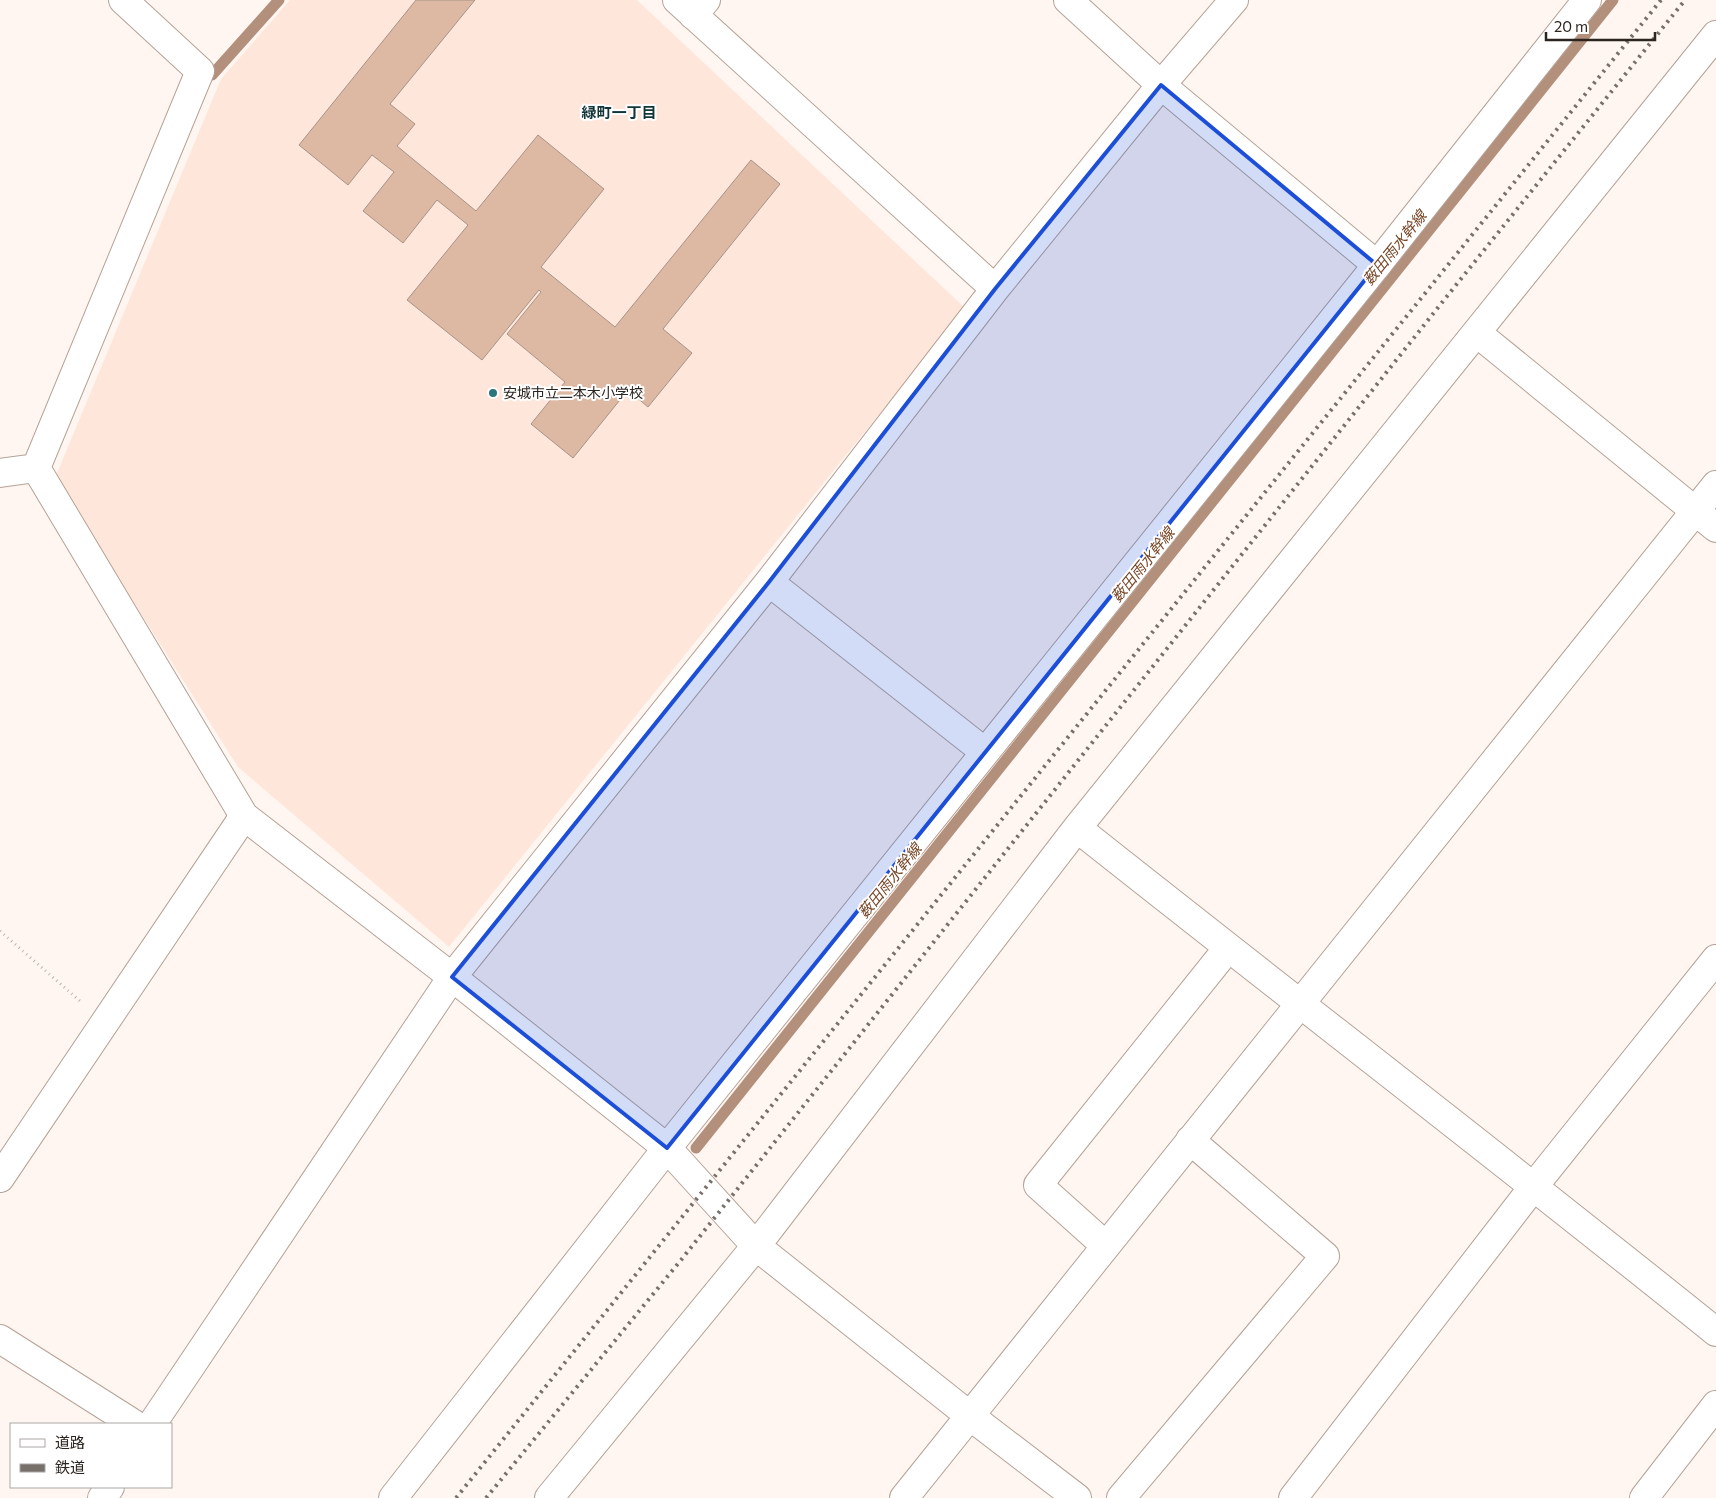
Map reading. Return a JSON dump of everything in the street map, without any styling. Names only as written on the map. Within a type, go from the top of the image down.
[{"type":"street","points":[[36,468],[200,71],[123,0]]},
{"type":"street","points":[[1068,0],[1161,85],[1377,265]]},
{"type":"street","points":[[153,1423],[452,977],[769,582],[995,289],[1161,85],[1234,0]]},
{"type":"street","points":[[393,1498],[667,1148],[1377,265],[1586,0]]},
{"type":"street","points":[[692,5],[995,289]]},
{"type":"street","points":[[549,1498],[756,1246],[1078,828],[1716,35]]},
{"type":"street","points":[[1477,332],[1716,528]]},
{"type":"street","points":[[0,473],[36,468]]},
{"type":"street","points":[[36,468],[244,816],[452,977],[667,1148],[756,1246],[970,1416],[1077,1498]]},
{"type":"street","points":[[904,1498],[1716,485]]},
{"type":"street","points":[[769,582],[985,752]]},
{"type":"street","points":[[0,1178],[244,816]]},
{"type":"street","points":[[1078,828],[1228,948],[1300,1002],[1534,1186],[1716,1332]]},
{"type":"street","points":[[1106,1246],[1038,1185],[1228,948]]},
{"type":"street","points":[[1293,1498],[1534,1186],[1716,959]]},
{"type":"street","points":[[1121,1498],[1325,1256],[1190,1140]]},
{"type":"street","points":[[0,1339],[132,1423]]},
{"type":"street","points":[[1644,1498],[1716,1405]]},
{"type":"path","points":[[0,931],[105,1023]]},
{"type":"highlighted area","points":[[1161,85],[1377,265],[667,1148],[452,977],[769,582],[995,289]]},
{"type":"shaded area","name":"安城市立二本木小学校","points":[[290,0],[637,0],[965,308],[449,947],[238,767],[55,478],[221,79]]},
{"type":"building","points":[[416,0],[475,0],[390,104],[415,124],[397,146],[476,211],[538,135],[604,189],[541,267],[615,327],[751,160],[780,184],[663,329],[692,353],[648,407],[628,390],[573,458],[531,424],[565,382],[507,334],[541,292],[539,290],[482,360],[407,300],[468,225],[437,200],[403,243],[363,211],[394,172],[372,155],[348,185],[299,145]]},
{"type":"waterway","points":[[212,75],[279,0]]},
{"type":"waterway","name":"薮田雨水幹線","points":[[696,1148],[1613,0]]},
{"type":"railway","points":[[456,1498],[1661,0]]},
{"type":"railway","points":[[486,1498],[681,1260],[1444,300],[1685,0]]},
{"type":"place","name":"安城市立二本木小学校","points":[[493,393]]},
{"type":"district","name":"緑町一丁目","points":[[619,113]]}]
